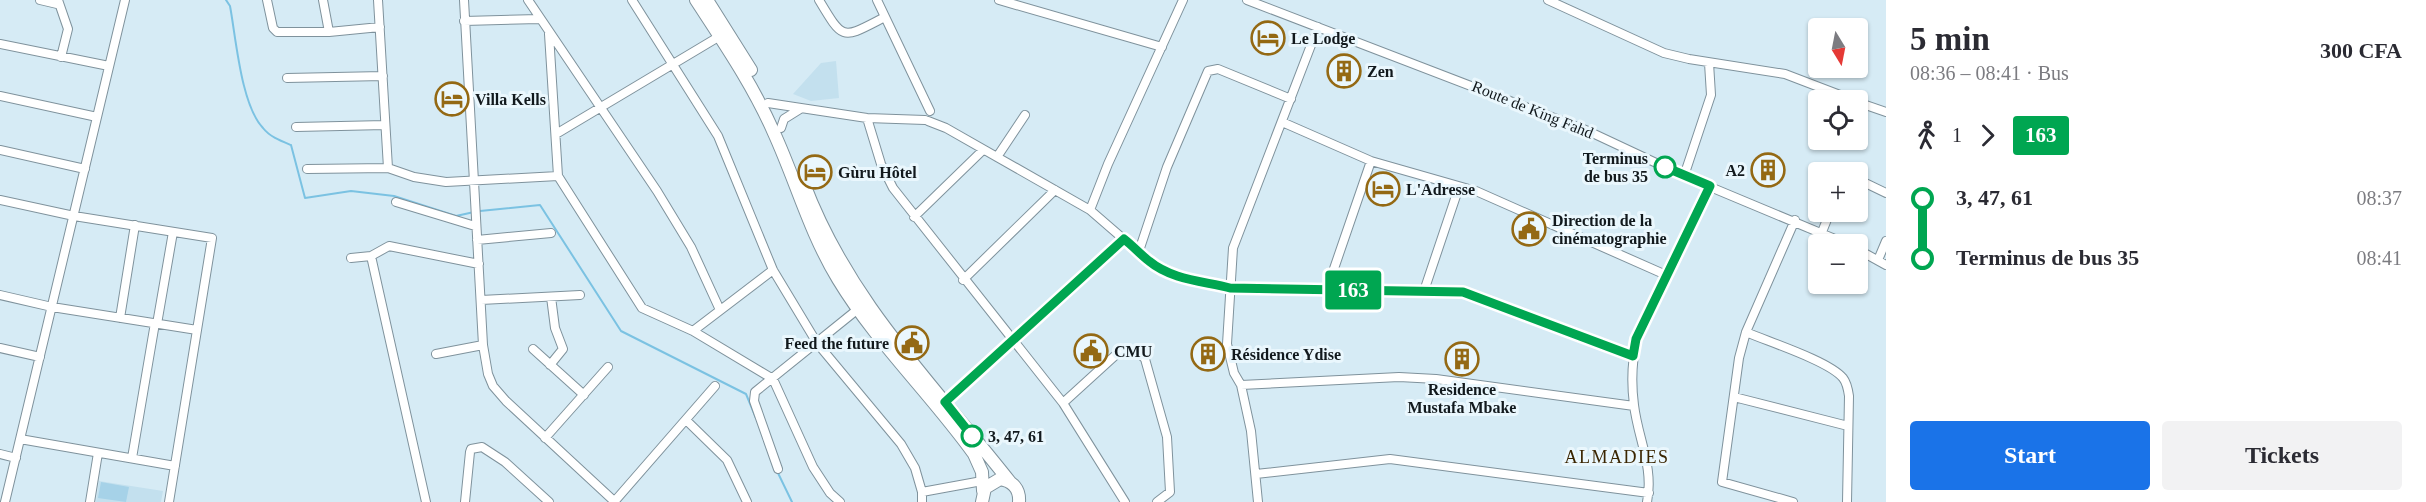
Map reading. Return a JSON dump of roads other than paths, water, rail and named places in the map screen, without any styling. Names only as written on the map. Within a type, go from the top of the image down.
[{"type":"highway","points":[[696,0],[742,70],[769,121],[819,244],[858,309],[969,446],[980,464],[982,491]]},
{"type":"highway","points":[[707,0],[744,58],[781,128],[809,197],[848,276],[866,304],[1010,482],[1020,499]]},
{"type":"highway","points":[[982,491],[996,480],[1010,482]]},
{"type":"street","points":[[40,0],[58,2],[68,29],[61,57]]},
{"type":"street","points":[[5,502],[125,0]]},
{"type":"street","points":[[267,0],[273,28],[277,32],[329,32],[380,27]]},
{"type":"street","points":[[323,0],[329,32]]},
{"type":"street","points":[[378,0],[388,168]]},
{"type":"street","points":[[464,0],[473,204],[483,345],[493,386],[614,502],[715,386]]},
{"type":"street","points":[[528,0],[682,232],[720,310]]},
{"type":"street","points":[[632,0],[726,152],[774,270],[817,343],[901,444],[915,468],[922,492],[922,502]]},
{"type":"street","points":[[819,0],[837,30],[848,34],[885,17]]},
{"type":"street","points":[[877,0],[924,100],[929,118]]},
{"type":"street","points":[[999,0],[1162,47]]},
{"type":"street","points":[[1090,210],[1183,0]]},
{"type":"street","name":"Route de King Fahd","points":[[1247,0],[1588,131],[1684,176],[1825,234]]},
{"type":"street","points":[[1548,0],[1664,52],[1709,63],[1785,74],[1827,90]]},
{"type":"street","points":[[464,21],[539,19]]},
{"type":"street","points":[[1257,502],[1251,431],[1241,385],[1234,373],[1227,344],[1233,248],[1318,27]]},
{"type":"street","points":[[549,34],[558,176],[639,305],[693,331],[773,379],[813,467],[830,493],[840,502]]},
{"type":"street","points":[[556,134],[720,36]]},
{"type":"street","points":[[0,44],[109,66]]},
{"type":"street","points":[[1684,176],[1711,95],[1709,63]]},
{"type":"street","points":[[1138,251],[1167,167],[1208,71],[1218,69],[1291,99]]},
{"type":"street","points":[[287,78],[383,76]]},
{"type":"street","points":[[0,96],[97,117]]},
{"type":"street","points":[[768,103],[867,118],[912,120],[929,118],[1090,210],[1150,262],[1186,279],[1230,288],[1463,292],[1633,356]]},
{"type":"street","points":[[1868,106],[1886,112]]},
{"type":"street","points":[[781,128],[784,119],[800,109]]},
{"type":"street","points":[[997,157],[1025,115]]},
{"type":"street","points":[[867,118],[885,175],[963,280],[1063,403],[1125,502]]},
{"type":"street","points":[[1282,122],[1371,161],[1476,191],[1666,275]]},
{"type":"street","points":[[296,127],[385,125]]},
{"type":"street","points":[[0,150],[85,169]]},
{"type":"street","points":[[914,217],[983,150]]},
{"type":"street","points":[[1327,289],[1371,161]]},
{"type":"street","points":[[307,169],[388,168],[427,180],[446,182],[558,176]]},
{"type":"street","points":[[1868,184],[1886,192]]},
{"type":"street","points":[[1256,474],[1390,459],[1648,498],[1650,476],[1634,406],[1633,356],[1636,339],[1710,186]]},
{"type":"street","points":[[1424,291],[1459,187]]},
{"type":"street","points":[[963,280],[1054,190]]},
{"type":"street","points":[[0,200],[74,216],[212,238],[169,502]]},
{"type":"street","points":[[396,202],[475,224]]},
{"type":"street","points":[[1793,502],[1722,482],[1746,332],[1795,220]]},
{"type":"street","points":[[1821,232],[1826,222]]},
{"type":"street","points":[[120,318],[135,225]]},
{"type":"street","points":[[132,458],[173,231]]},
{"type":"street","points":[[477,240],[551,233]]},
{"type":"street","points":[[945,402],[1124,239]]},
{"type":"street","points":[[1868,255],[1882,262],[1886,241]]},
{"type":"street","points":[[351,258],[371,256],[389,246],[479,264]]},
{"type":"street","points":[[371,256],[426,502]]},
{"type":"street","points":[[693,331],[774,270]]},
{"type":"street","points":[[481,300],[580,295]]},
{"type":"street","points":[[0,296],[52,307],[197,330]]},
{"type":"street","points":[[550,365],[563,349],[555,328],[551,297]]},
{"type":"street","points":[[778,469],[754,401],[758,387],[773,379],[858,309]]},
{"type":"street","points":[[1746,332],[1819,363],[1842,377],[1849,396],[1847,502]]},
{"type":"street","points":[[436,354],[483,345]]},
{"type":"street","points":[[0,348],[40,357]]},
{"type":"street","points":[[532,349],[584,395]]},
{"type":"street","points":[[1063,403],[1119,352],[1140,355],[1145,359],[1168,447],[1170,492],[1157,502]]},
{"type":"street","points":[[545,438],[608,367]]},
{"type":"street","points":[[1241,385],[1399,377],[1436,379],[1634,406]]},
{"type":"street","points":[[1734,397],[1848,426]]},
{"type":"street","points":[[686,420],[727,460],[747,502]]},
{"type":"street","points":[[20,439],[175,466]]},
{"type":"street","points":[[465,502],[470,452],[471,449],[482,447],[505,462],[549,502]]},
{"type":"street","points":[[90,502],[98,453]]},
{"type":"street","points":[[0,454],[16,458]]},
{"type":"street","points":[[922,492],[982,491]]},
{"type":"waterway","points":[[226,0],[230,6],[240,70],[249,104],[266,131],[291,145],[305,198],[351,191],[394,196],[456,216],[474,212]]},
{"type":"waterway","points":[[480,211],[540,205],[621,331],[746,394],[756,418]]},
{"type":"waterway","points":[[777,471],[792,502]]},
{"type":"place","name":"Le Lodge","points":[[1268,38]]},
{"type":"place","name":"Zen","points":[[1344,71]]},
{"type":"place","name":"Villa Kells","points":[[452,99]]},
{"type":"place","name":"Terminus de bus 35","points":[[1665,167]]},
{"type":"place","name":"A2","points":[[1768,170]]},
{"type":"place","name":"Gùru Hôtel","points":[[815,172]]},
{"type":"place","name":"L'Adresse","points":[[1383,189]]},
{"type":"place","name":"Direction de la cinématographie","points":[[1529,229]]},
{"type":"place","name":"Feed the future","points":[[912,343]]},
{"type":"place","name":"CMU","points":[[1091,351]]},
{"type":"place","name":"Résidence Ydise","points":[[1208,354]]},
{"type":"place","name":"Residence Mustafa Mbake","points":[[1462,359]]},
{"type":"place","name":"3, 47, 61","points":[[972,436]]},
{"type":"district","name":"ALMADIES","points":[[1617,457]]}]
